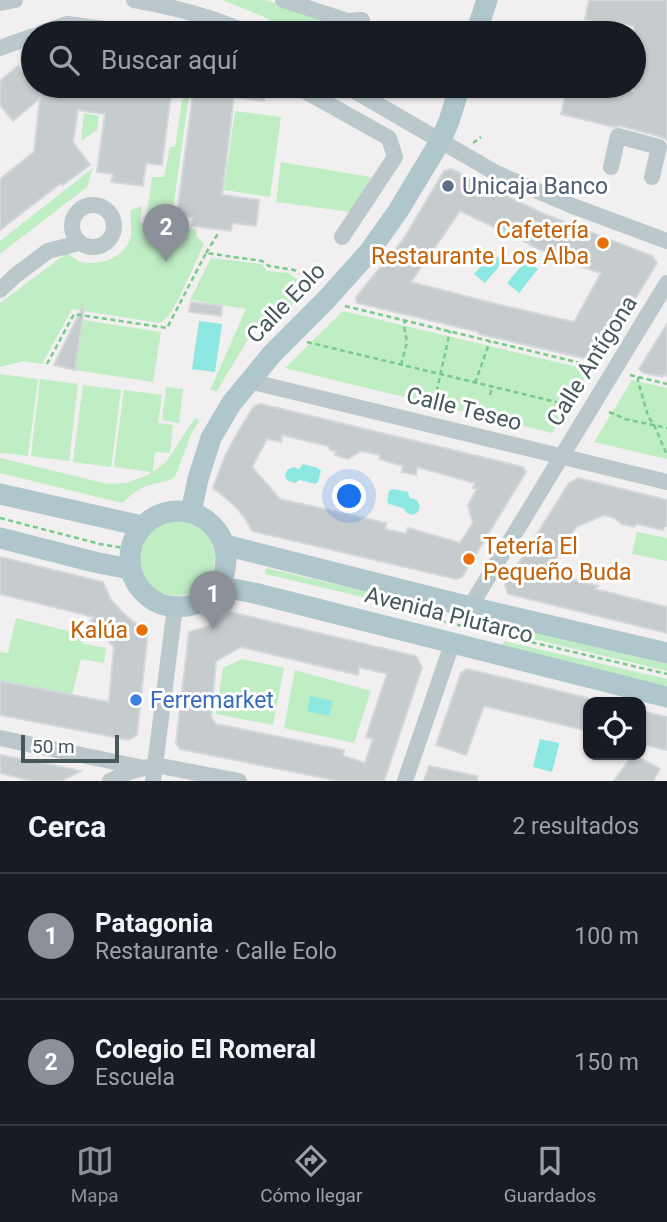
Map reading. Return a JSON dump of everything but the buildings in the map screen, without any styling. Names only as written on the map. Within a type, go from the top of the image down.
[{"type":"main road","points":[[484,21],[487,0]]},
{"type":"main road","name":"Calle Eolo","points":[[191,512],[211,438],[231,404],[280,346],[326,301],[369,252],[398,211],[441,140],[456,98]]},
{"type":"main road","points":[[0,494],[142,526]]},
{"type":"main road","points":[[173,510],[191,512],[206,519],[218,530],[225,545],[225,573],[219,586],[199,602],[174,607],[159,604],[146,595],[136,583],[130,559],[132,541],[142,526],[156,515],[173,510]]},
{"type":"main road","points":[[0,538],[130,559]]},
{"type":"main road","name":"Avenida Plutarco","points":[[225,545],[667,653]]},
{"type":"main road","name":"Avenida Plutarco","points":[[219,586],[667,697]]},
{"type":"street","points":[[0,4],[15,0]]},
{"type":"street","points":[[134,0],[173,7],[219,21]]},
{"type":"street","points":[[283,0],[348,21],[362,20]]},
{"type":"street","points":[[0,48],[21,40]]},
{"type":"street","points":[[317,98],[389,138],[395,157],[339,236],[369,252]]},
{"type":"street","points":[[367,98],[496,173],[570,205],[667,241]]},
{"type":"street","points":[[611,167],[618,136],[659,147],[652,177]]},
{"type":"street","points":[[0,290],[48,251],[79,243]]},
{"type":"street","name":"Calle Antígona","points":[[470,607],[667,283]]},
{"type":"street","name":"Calle Teseo","points":[[249,381],[667,482]]},
{"type":"street","points":[[151,771],[174,607]]},
{"type":"street","points":[[405,781],[452,643]]},
{"type":"street","points":[[0,738],[151,771],[239,781]]},
{"type":"street","points":[[110,781],[129,772],[151,771]]},
{"type":"path","points":[[473,144],[481,137]]},
{"type":"path","points":[[47,364],[74,314],[167,328],[219,232]]},
{"type":"path","points":[[206,253],[262,261],[269,266],[294,270],[309,277]]},
{"type":"path","points":[[343,305],[597,367]]},
{"type":"path","points":[[401,365],[407,342],[405,320]]},
{"type":"path","points":[[433,408],[450,331]]},
{"type":"path","points":[[475,383],[490,341]]},
{"type":"path","points":[[306,342],[573,406]]},
{"type":"path","points":[[630,375],[667,384]]},
{"type":"path","points":[[638,377],[648,416],[667,455]]},
{"type":"path","points":[[490,395],[492,387]]},
{"type":"path","points":[[608,412],[655,427],[667,428]]},
{"type":"path","points":[[0,518],[97,553],[130,559]]},
{"type":"path","points":[[498,635],[506,614]]},
{"type":"path","points":[[418,635],[423,617],[667,674]]},
{"type":"green space","points":[[222,0],[265,0],[333,21],[271,21]]},
{"type":"green space","points":[[189,98],[172,216],[169,216],[168,224],[196,229],[197,236],[204,244],[170,314],[160,323],[72,309],[42,364],[24,361],[0,367],[0,303],[67,253],[88,263],[102,262],[121,253],[130,238],[131,210],[142,206],[140,223],[146,223],[152,177],[164,177],[170,147],[175,147],[182,100]]},
{"type":"green space","points":[[235,111],[281,117],[270,197],[224,190]]},
{"type":"green space","points":[[84,113],[99,116],[97,130],[81,141]]},
{"type":"green space","points":[[281,162],[371,177],[351,212],[276,202]]},
{"type":"green space","points":[[93,168],[87,187],[0,254],[0,241]]},
{"type":"green space","points":[[211,258],[262,264],[267,271],[289,273],[309,289],[272,324],[261,317],[217,391],[210,390],[246,309],[190,300]]},
{"type":"green space","points":[[343,311],[590,370],[552,433],[285,368]]},
{"type":"green space","points":[[83,320],[161,332],[153,382],[75,370]]},
{"type":"green space","points":[[0,374],[38,379],[28,456],[0,453]]},
{"type":"green space","points":[[40,379],[78,384],[69,461],[31,456]]},
{"type":"green space","points":[[632,380],[667,388],[667,459],[594,442]]},
{"type":"green space","points":[[83,385],[121,390],[111,467],[73,462]]},
{"type":"green space","points":[[166,387],[183,389],[179,423],[162,420]]},
{"type":"green space","points":[[124,390],[162,395],[158,423],[173,425],[170,453],[155,452],[153,472],[166,462],[195,418],[200,420],[192,432],[175,477],[144,487],[122,503],[0,473],[0,458],[108,484],[127,483],[150,474],[151,472],[114,467]]},
{"type":"green space","points":[[177,520],[191,523],[204,531],[212,544],[215,558],[212,572],[204,585],[191,593],[177,596],[163,593],[150,585],[142,572],[139,558],[142,544],[150,531],[163,523]]},
{"type":"green space","points":[[637,532],[667,538],[667,561],[632,554]]},
{"type":"green space","points":[[266,568],[419,604],[418,610],[265,574]]},
{"type":"green space","points":[[16,618],[72,632],[84,644],[106,648],[104,663],[81,659],[72,695],[0,681],[0,652],[8,653]]},
{"type":"green space","points":[[510,627],[667,664],[667,671],[508,633]]},
{"type":"green space","points":[[504,641],[667,679],[667,687],[502,647]]},
{"type":"green space","points":[[242,659],[284,668],[273,725],[216,714],[223,668]]},
{"type":"green space","points":[[295,670],[371,691],[354,743],[284,728]]},
{"type":"water","points":[[493,253],[503,262],[485,283],[474,274]]},
{"type":"water","points":[[526,260],[538,269],[519,293],[507,283]]},
{"type":"water","points":[[199,321],[222,324],[215,372],[192,369]]},
{"type":"water","points":[[303,464],[321,471],[318,482],[288,481],[285,476],[287,470],[293,467],[299,469]]},
{"type":"water","points":[[393,489],[408,492],[410,498],[417,500],[420,506],[418,512],[413,515],[403,508],[389,504],[389,491]]},
{"type":"water","points":[[310,696],[333,701],[329,716],[307,711]]},
{"type":"water","points":[[540,739],[559,743],[552,772],[533,767]]},
{"type":"place","name":"Unicaja Banco","points":[[448,186]]},
{"type":"place","name":"Cafetería Restaurante Los Alba","points":[[603,243]]},
{"type":"place","name":"Colegio El Romeral","points":[[166,262]]},
{"type":"place","name":"Tetería El Pequeño Buda","points":[[469,559]]},
{"type":"place","name":"Patagonia","points":[[213,629]]},
{"type":"place","name":"Kalúa","points":[[142,630]]},
{"type":"place","name":"Ferremarket","points":[[136,700]]}]
